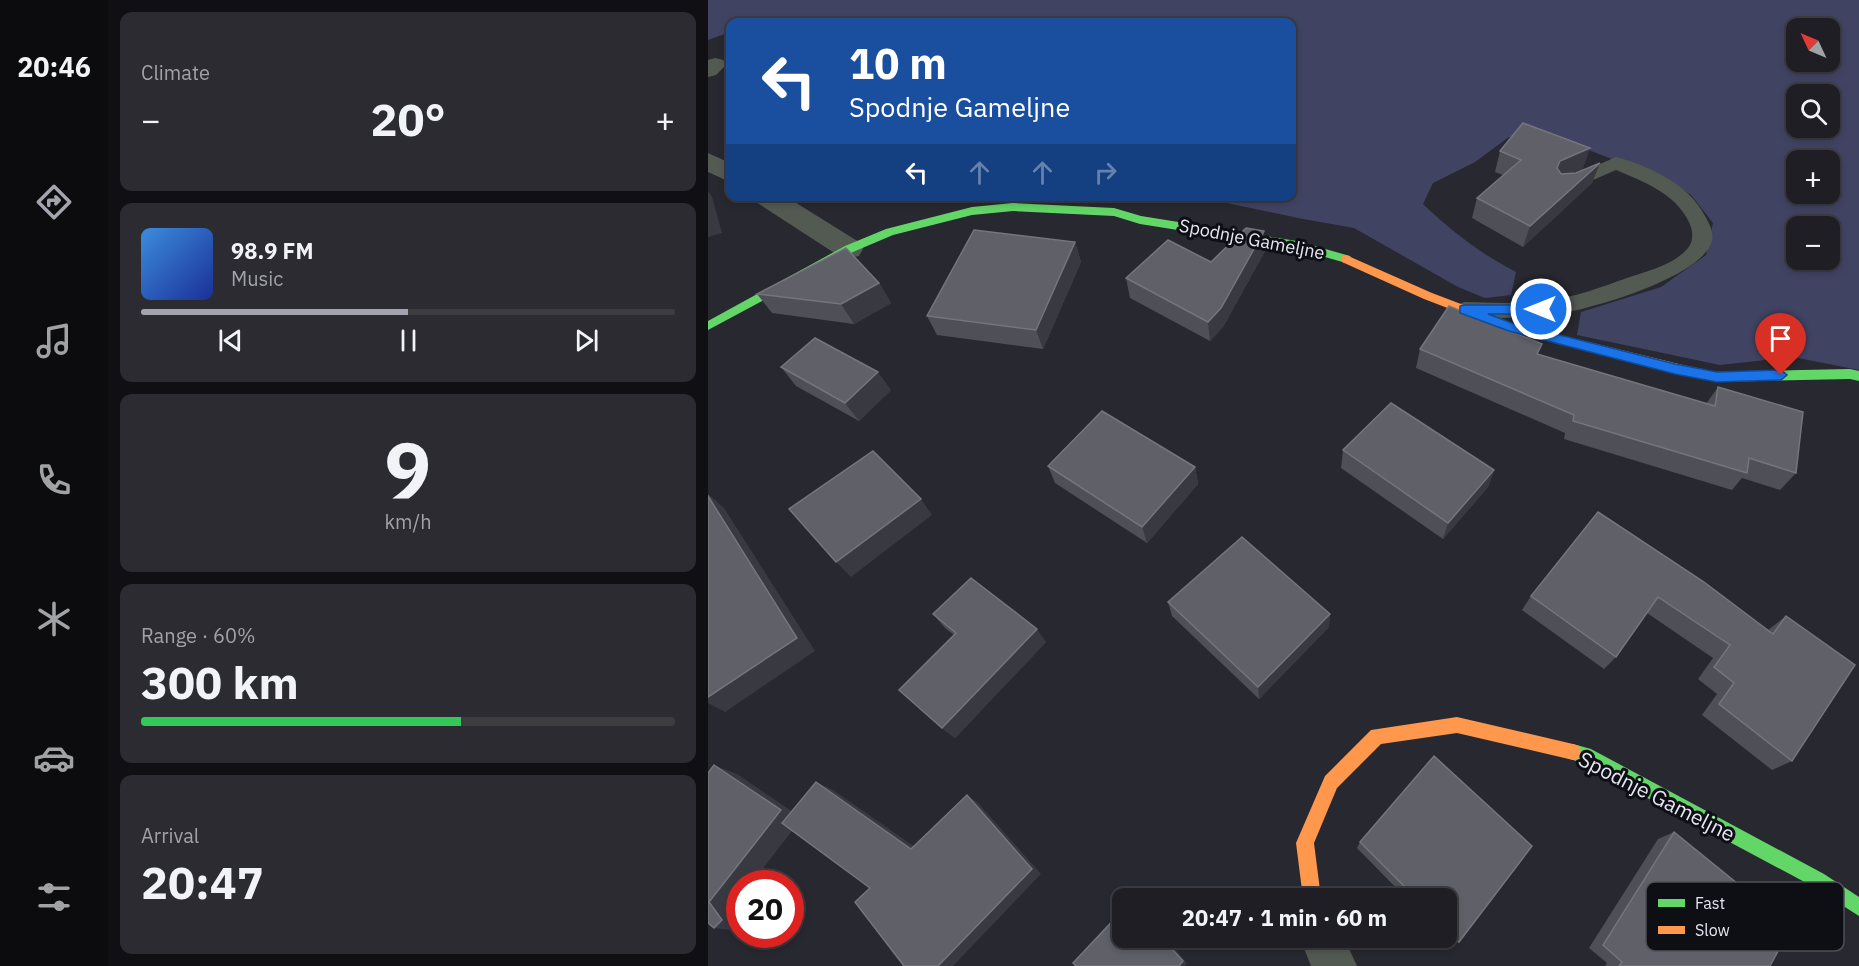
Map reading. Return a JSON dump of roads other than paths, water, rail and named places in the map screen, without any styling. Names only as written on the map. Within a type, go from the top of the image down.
[{"type":"street","points":[[708,161],[726,172]]},
{"type":"street","points":[[772,201],[849,249]]},
{"type":"street","name":"Spodnje Gameljne","points":[[708,326],[849,249],[890,232],[972,211],[1013,207],[1114,212],[1140,220],[1297,245],[1338,256],[1509,327],[1675,369],[1717,377],[1850,374],[1859,376]]},
{"type":"street","name":"Spodnje Gameljne","points":[[1311,888],[1305,843],[1331,782],[1377,736],[1457,725],[1585,755],[1821,882]]},
{"type":"street","name":"Spodnje Gameljne","points":[[1844,897],[1859,907]]},
{"type":"street","points":[[1326,948],[1334,966]]},
{"type":"lane","points":[[1464,309],[1541,309],[1581,303],[1657,276],[1686,261],[1699,250],[1703,239],[1701,223],[1688,204],[1671,189],[1616,163],[1561,188]]}]
